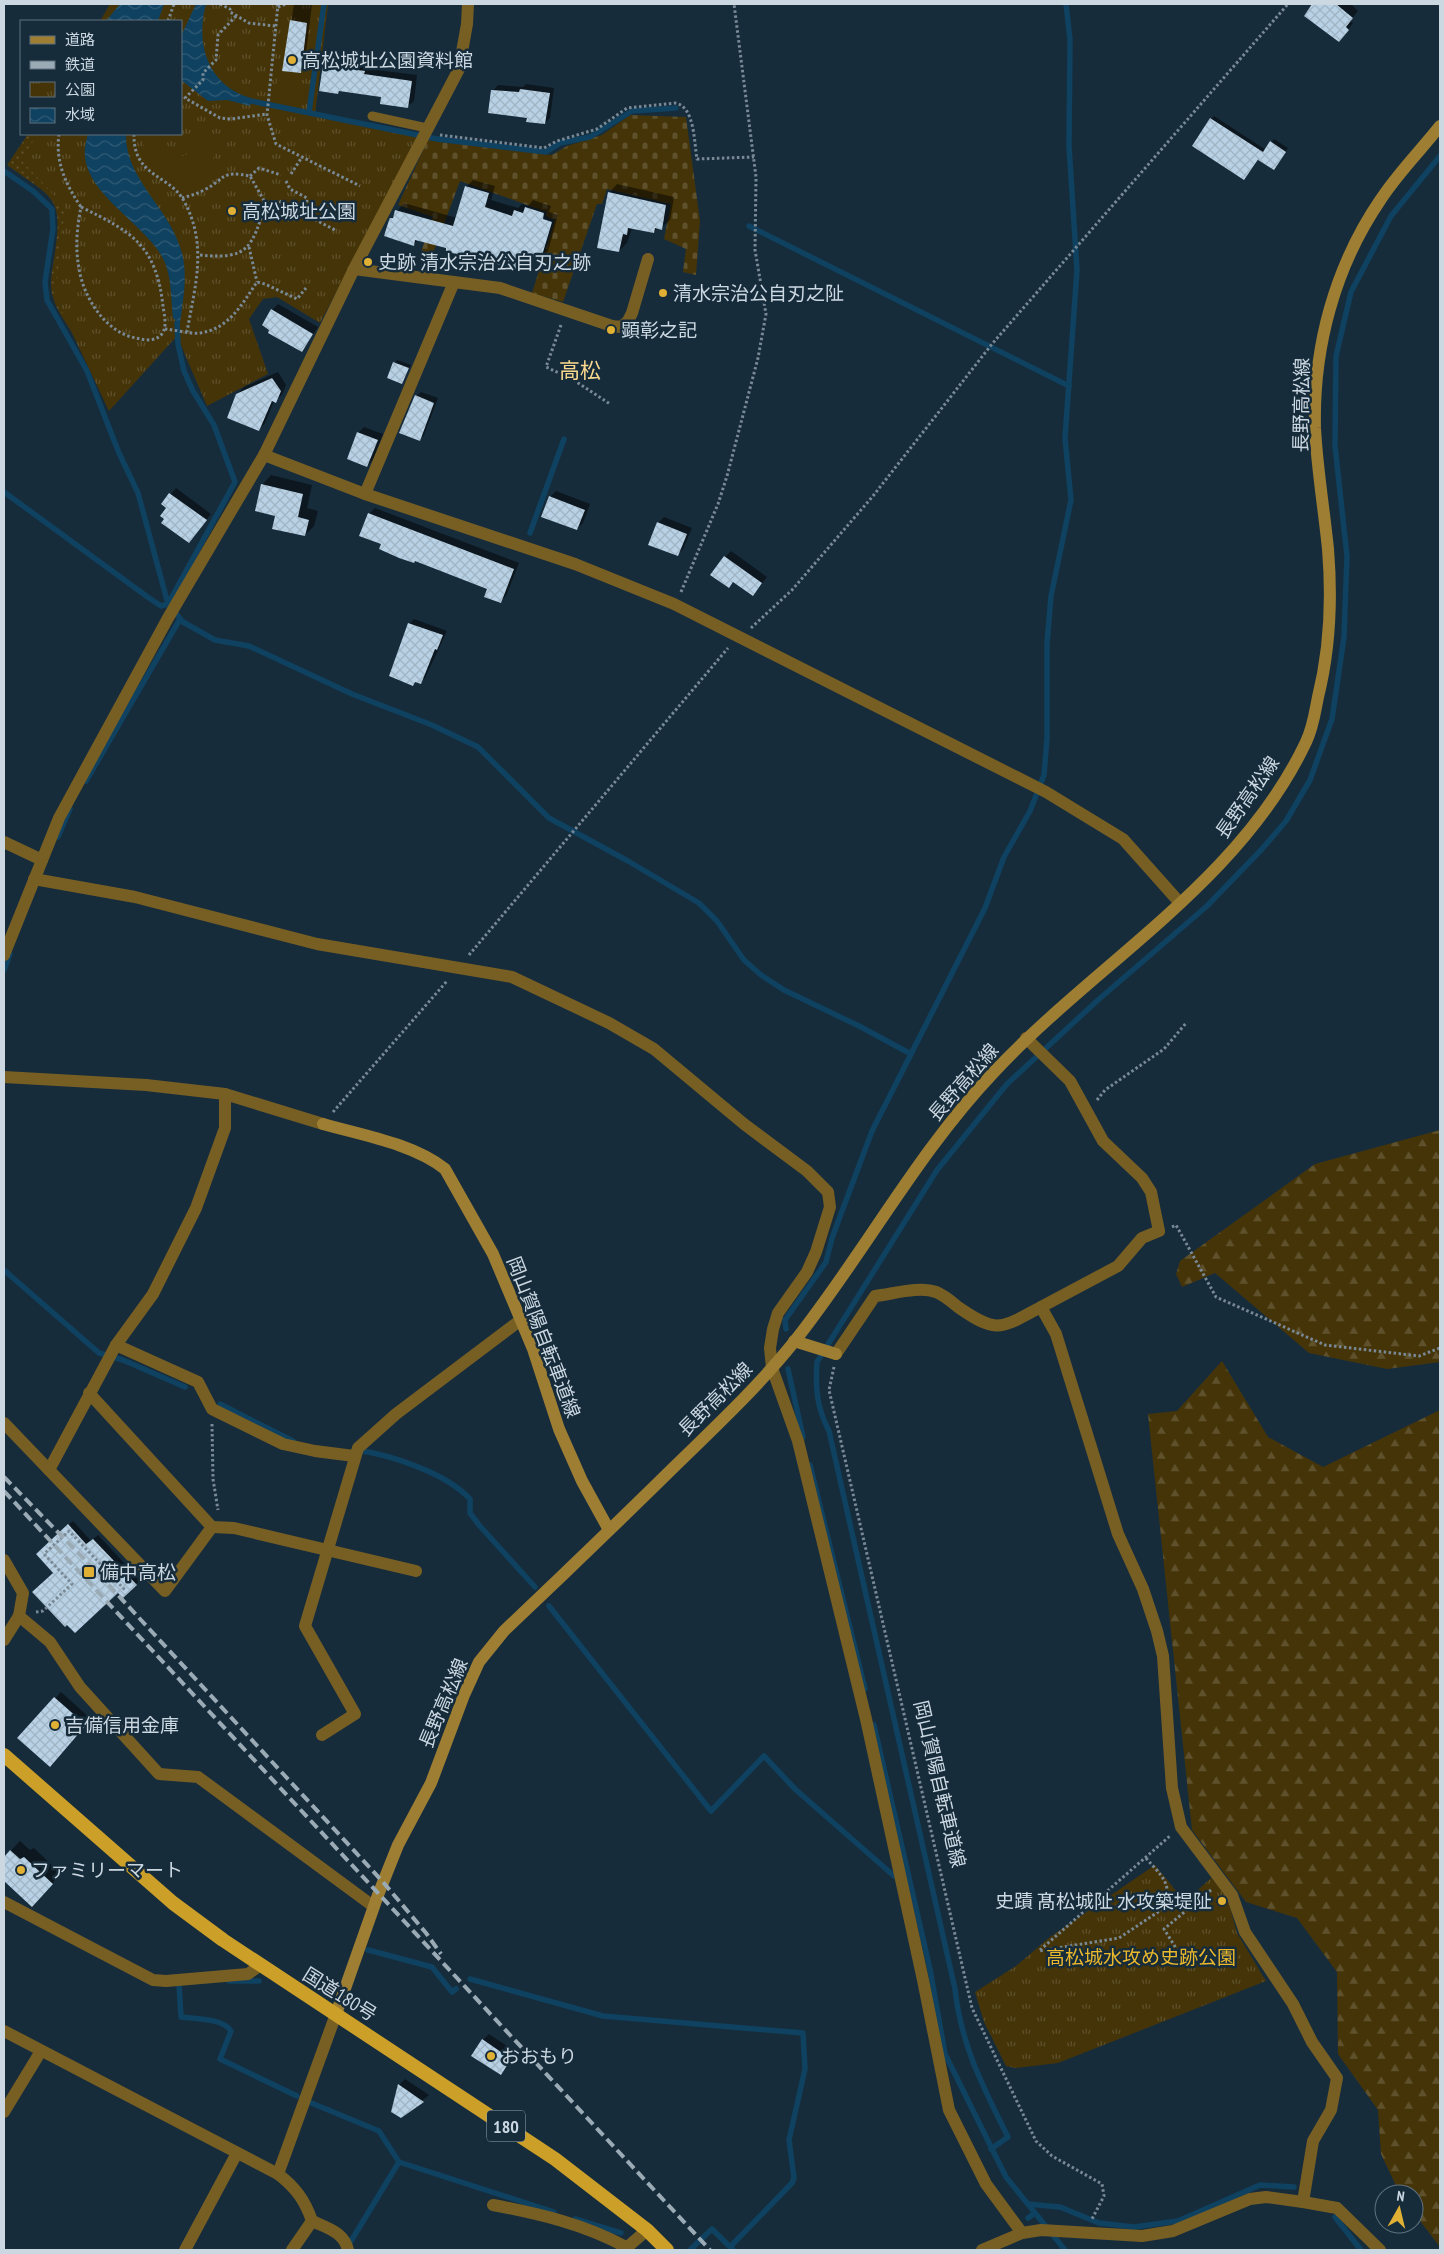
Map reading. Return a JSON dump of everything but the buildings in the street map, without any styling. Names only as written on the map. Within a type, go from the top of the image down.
[{"type":"highway","name":"国道180号","points":[[4,1755],[173,1903],[259,1966],[336,2014],[555,2159],[647,2230],[667,2250]]},
{"type":"main road","name":"長野高松線","points":[[336,2014],[373,1906],[398,1846],[431,1783],[464,1695],[479,1662],[504,1632],[772,1368],[853,1265],[915,1169],[991,1074],[1030,1041],[1180,903],[1246,837],[1276,795],[1308,738],[1326,664],[1330,605],[1328,554],[1315,427],[1320,345],[1339,275],[1381,199],[1440,126]]},
{"type":"main road","name":"岡山賀陽自転車道線","points":[[324,1124],[413,1151],[434,1160],[445,1169],[493,1254],[522,1319],[559,1429],[582,1481],[609,1530]]},
{"type":"main road","points":[[794,1341],[834,1354]]},
{"type":"street","points":[[4,955],[38,879],[42,860],[59,818],[168,618],[264,455],[354,269],[459,69],[467,24],[468,4]]},
{"type":"street","points":[[354,269],[500,288],[621,327],[628,321],[632,313],[648,259]]},
{"type":"street","points":[[365,494],[454,282]]},
{"type":"street","points":[[264,455],[365,494],[575,564],[674,604],[1046,792],[1123,839],[1180,903]]},
{"type":"street","points":[[4,842],[42,860]]},
{"type":"street","points":[[38,879],[135,897],[317,944],[512,977],[609,1023],[654,1049],[744,1124],[807,1171],[828,1192],[830,1206],[816,1252],[807,1272],[778,1313],[773,1328],[770,1348],[772,1368],[798,1441],[866,1719],[949,2110],[986,2184],[1022,2233]]},
{"type":"street","points":[[834,1354],[875,1296],[927,1290],[938,1293],[973,1318],[990,1325],[1003,1326],[1118,1266],[1142,1238],[1159,1231],[1151,1192],[1142,1178],[1103,1141],[1070,1081],[1030,1041]]},
{"type":"street","points":[[4,1077],[146,1085],[225,1094],[324,1124]]},
{"type":"street","points":[[49,1470],[112,1352],[153,1294],[196,1208],[225,1128],[225,1094]]},
{"type":"street","points":[[1041,1307],[1056,1334],[1118,1534],[1143,1589],[1157,1630],[1163,1656],[1172,1788],[1181,1827],[1232,1895],[1245,1932],[1294,2004],[1312,2042],[1336,2078],[1331,2110],[1313,2141],[1303,2202]]},
{"type":"street","points":[[322,1735],[355,1714],[305,1626],[356,1452],[396,1414],[522,1319]]},
{"type":"street","points":[[112,1352],[198,1382],[212,1409],[283,1444],[315,1451],[356,1452]]},
{"type":"street","points":[[89,1393],[217,1527],[234,1528],[416,1570]]},
{"type":"street","points":[[4,1423],[165,1591],[217,1527]]},
{"type":"street","points":[[4,1560],[23,1593],[19,1616],[4,1640]]},
{"type":"street","points":[[19,1616],[50,1642],[80,1687],[159,1774],[198,1777],[373,1906]]},
{"type":"street","points":[[4,1902],[153,1980],[166,1981],[248,1974],[259,1966]]},
{"type":"street","points":[[278,2174],[336,2014]]},
{"type":"street","points":[[4,2031],[278,2174],[300,2194],[312,2221],[336,2231],[348,2248]]},
{"type":"street","points":[[4,2112],[41,2051]]},
{"type":"street","points":[[184,2250],[237,2152]]},
{"type":"street","points":[[982,2250],[1022,2233],[1041,2230],[1142,2236],[1172,2231],[1250,2199],[1266,2197],[1337,2208],[1380,2250]]},
{"type":"street","points":[[494,2205],[576,2224],[600,2233],[625,2249],[647,2230]]},
{"type":"street","points":[[292,2250],[312,2221]]},
{"type":"lane","points":[[372,116],[426,130]]},
{"type":"path","points":[[168,20],[173,4]]},
{"type":"path","points":[[220,4],[249,23],[275,26]]},
{"type":"path","points":[[286,4],[278,6],[267,107],[267,114],[276,144],[360,186]]},
{"type":"path","points":[[674,604],[718,504],[758,358],[766,314],[755,250],[754,157],[734,4]]},
{"type":"path","points":[[569,838],[737,637],[761,620],[792,590],[872,496],[992,344],[1288,4]]},
{"type":"path","points":[[236,16],[218,35],[216,60],[203,73],[203,80],[183,98],[220,118],[231,119],[267,114]]},
{"type":"path","points":[[426,130],[544,148],[557,141],[597,128],[627,108],[674,103],[680,104],[687,111],[697,159],[754,157]]},
{"type":"path","points":[[59,135],[59,161],[66,186],[81,207],[126,231],[144,247],[156,268],[162,294],[165,329],[162,335],[147,340],[126,336],[114,330],[102,318],[87,292],[79,270],[77,227],[81,207]]},
{"type":"path","points":[[134,135],[140,161],[150,172],[182,198],[192,218],[200,255],[185,331]]},
{"type":"path","points":[[291,174],[302,157]]},
{"type":"path","points":[[182,198],[205,190],[227,174],[250,176],[259,168],[282,175]]},
{"type":"path","points":[[200,255],[224,257],[249,246],[253,240],[266,204],[250,176]]},
{"type":"path","points":[[286,181],[290,189],[308,198],[306,214]]},
{"type":"path","points":[[266,204],[279,202],[337,231]]},
{"type":"path","points":[[165,329],[205,332],[226,322],[238,310],[256,282],[249,246]]},
{"type":"path","points":[[256,282],[265,284],[297,299],[306,288]]},
{"type":"path","points":[[567,310],[546,366],[572,379],[610,404]]},
{"type":"path","points":[[1106,1090],[1164,1049],[1187,1022]]},
{"type":"path","points":[[1159,1231],[1176,1225],[1216,1297],[1325,1346],[1419,1356],[1440,1348]]},
{"type":"path","name":"岡山賀陽自転車道線","points":[[834,1354],[829,1390],[972,2008],[1036,2141],[1052,2156],[1102,2184],[1104,2196],[1093,2217]]},
{"type":"path","points":[[212,1409],[213,1479],[217,1527]]},
{"type":"path","points":[[19,1616],[43,1611],[72,1584],[44,1554],[68,1531],[125,1590]]},
{"type":"path","points":[[1146,1858],[1169,1889],[1167,1906],[1119,1938],[1039,1951],[1181,1827]]},
{"type":"path","points":[[1186,1964],[1164,1928],[1220,1881]]},
{"type":"green space","name":"高松城址公園","points":[[110,4],[328,4],[315,115],[418,137],[320,323],[277,297],[263,299],[249,319],[268,374],[207,406],[177,336],[109,411],[55,297],[65,207],[22,161],[36,135],[182,135],[182,20],[101,20]]},
{"type":"green space","points":[[277,80],[305,84],[302,102],[275,98]]},
{"type":"green space","points":[[630,115],[686,117],[700,221],[696,275],[683,272],[686,249],[664,239],[671,204],[607,189],[602,204],[597,204],[563,302],[532,293],[555,220],[546,216],[547,212],[460,181],[429,264],[418,261],[433,217],[398,205],[428,140],[552,155],[567,146],[602,135]]},
{"type":"green space","points":[[210,134],[216,140],[215,151],[211,167],[203,181],[186,186],[156,168],[146,154],[144,137],[147,135],[156,136],[169,157],[175,159],[193,152],[201,135]]},
{"type":"green space","points":[[27,135],[55,135],[172,338],[107,407],[80,345],[60,313],[52,292],[51,278],[58,222],[56,210],[46,193],[7,165]]},
{"type":"green space","points":[[1440,1130],[1440,1362],[1387,1369],[1309,1353],[1215,1273],[1182,1287],[1176,1274],[1180,1261],[1315,1164]]},
{"type":"green space","points":[[1222,1361],[1268,1437],[1323,1467],[1440,1410],[1440,2247],[1424,2226],[1424,2184],[1395,2184],[1381,2154],[1378,2110],[1338,2054],[1337,1972],[1297,1918],[1246,1902],[1192,1830],[1148,1414],[1177,1411]]},
{"type":"green space","name":"高松城水攻め史跡公園","points":[[1155,1865],[1185,1902],[1211,1878],[1226,1893],[1237,1933],[1266,1981],[1058,2063],[1015,2068],[1006,2066],[984,2022],[975,1992],[1016,1966],[1050,1937]]},
{"type":"water","points":[[120,4],[164,4],[158,20],[107,20]]},
{"type":"water","points":[[196,4],[206,4],[202,34],[208,62],[224,84],[236,92],[251,98],[250,106],[227,100],[208,101],[182,81],[182,34]]},
{"type":"water","points":[[88,135],[126,135],[132,164],[174,232],[183,256],[185,275],[180,324],[173,318],[169,278],[165,262],[142,231],[105,196],[95,183],[88,171],[85,145]]},
{"type":"waterway","points":[[309,112],[324,4]]},
{"type":"waterway","points":[[786,1329],[785,1320],[826,1262],[832,1238],[872,1131],[985,908],[1004,857],[1030,811],[1044,775],[1047,738],[1047,643],[1051,596],[1071,500],[1065,438],[1077,270],[1069,146],[1070,40],[1066,4]]},
{"type":"waterway","points":[[251,101],[437,139],[546,152],[560,143],[590,137],[632,111],[676,108]]},
{"type":"waterway","points":[[991,2149],[1008,2137],[974,2065],[962,2029],[955,1989],[829,1431],[819,1406],[816,1381],[817,1362],[937,1170],[1007,1084],[1098,1000],[1207,906],[1286,821],[1310,780],[1332,719],[1344,637],[1347,556],[1335,446],[1336,356],[1351,292],[1391,216],[1440,156]]},
{"type":"waterway","points":[[4,171],[33,191],[52,209],[53,229],[45,282],[47,300],[87,371],[119,453],[138,493],[168,604],[183,622],[215,640],[249,646],[352,694],[432,725],[478,747],[549,818],[628,861],[699,903],[717,921],[744,960],[761,975],[784,990],[859,1026],[911,1054]]},
{"type":"waterway","points":[[749,226],[1069,386]]},
{"type":"waterway","points":[[4,492],[149,598],[161,606],[168,604],[235,482],[214,425],[193,391],[184,371],[178,344],[177,323]]},
{"type":"waterway","points":[[530,533],[564,439]]},
{"type":"waterway","points":[[86,781],[180,619]]},
{"type":"waterway","points":[[58,837],[70,809]]},
{"type":"waterway","points":[[4,970],[10,954]]},
{"type":"waterway","points":[[4,1270],[99,1353],[123,1360],[185,1387]]},
{"type":"waterway","points":[[788,1369],[803,1437]]},
{"type":"waterway","points":[[220,1404],[293,1441]]},
{"type":"waterway","points":[[357,1450],[386,1456],[433,1473],[460,1490],[470,1499],[470,1513],[479,1525],[535,1587]]},
{"type":"waterway","points":[[810,1465],[865,1689]]},
{"type":"waterway","points":[[549,1606],[711,1811],[764,1756],[795,1789],[894,1876],[901,1878]]},
{"type":"waterway","points":[[874,1725],[930,1969],[945,2054],[1006,2177],[1065,2250]]},
{"type":"waterway","points":[[368,1950],[432,1967],[452,1992],[456,1989]]},
{"type":"waterway","points":[[470,1979],[603,2016],[803,2033],[805,2069],[789,2140],[794,2178],[792,2183],[730,2247]]},
{"type":"waterway","points":[[229,1981],[259,1981]]},
{"type":"waterway","points":[[179,1984],[181,2017],[215,2021],[231,2031],[220,2059],[297,2096]]},
{"type":"waterway","points":[[309,2102],[379,2131],[399,2162],[554,2212]]},
{"type":"waterway","points":[[348,2246],[399,2162]]},
{"type":"waterway","points":[[1028,2204],[1060,2207],[1099,2223],[1134,2227],[1178,2221],[1260,2185],[1294,2187]]},
{"type":"waterway","points":[[1028,2218],[1035,2213]]},
{"type":"waterway","points":[[1335,2217],[1361,2250]]},
{"type":"waterway","points":[[575,2219],[621,2233]]},
{"type":"waterway","points":[[690,2250],[712,2229],[733,2250]]},
{"type":"railway","points":[[4,1477],[93,1568],[383,1882],[441,1954]]},
{"type":"railway","points":[[4,1491],[710,2250]]},
{"type":"place","name":"高松城址公園資料館","points":[[292,60]]},
{"type":"place","name":"高松城址公園","points":[[232,211]]},
{"type":"place","name":"史跡 清水宗治公自刃之跡","points":[[368,262]]},
{"type":"place","name":"清水宗治公自刃之阯","points":[[663,293]]},
{"type":"place","name":"顕彰之記","points":[[611,330]]},
{"type":"place","name":"備中高松","points":[[89,1572]]},
{"type":"place","name":"吉備信用金庫","points":[[55,1725]]},
{"type":"place","name":"ファミリーマート","points":[[21,1870]]},
{"type":"place","name":"史蹟 髙松城阯 水攻築堤阯","points":[[1222,1901]]},
{"type":"place","name":"おおもり","points":[[491,2056]]},
{"type":"district","name":"高松","points":[[580,370]]}]
